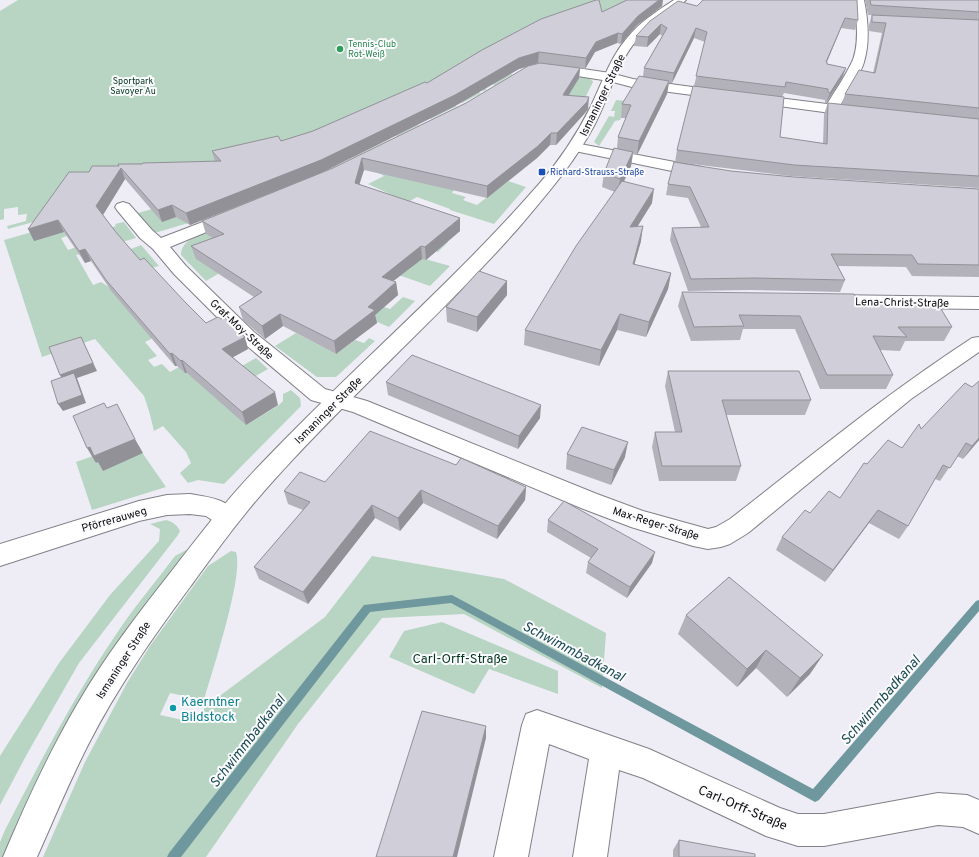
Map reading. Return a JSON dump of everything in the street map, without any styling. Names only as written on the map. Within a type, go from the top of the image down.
[{"type":"street","name":"Ismaninger Straße","points":[[20,857],[58,772],[109,679],[161,604],[227,518],[336,401],[492,247],[546,186],[575,148],[594,115],[618,60],[627,45],[644,26],[681,0]]},
{"type":"street","points":[[831,109],[858,62],[866,19],[859,0]]},
{"type":"street","points":[[538,68],[549,68],[610,77],[632,83],[870,113]]},
{"type":"street","points":[[575,148],[714,174]]},
{"type":"street","name":"Graf-Moy-Straße","points":[[123,208],[146,234],[159,245],[180,270],[253,341],[318,395],[336,401]]},
{"type":"street","points":[[159,245],[250,209]]},
{"type":"street","name":"Lena-Christ-Straße","points":[[813,300],[979,303]]},
{"type":"street","name":"Max-Reger-Straße","points":[[336,401],[359,406],[589,501],[640,520],[693,536],[708,538],[721,537],[739,526],[904,394],[979,343]]},
{"type":"street","name":"Pförrerauweg","points":[[0,555],[139,511],[167,505],[190,504],[211,507],[227,518]]},
{"type":"street","name":"Carl-Orff-Straße","points":[[511,857],[537,724],[649,765],[778,824],[798,830],[824,830],[938,809],[967,811],[979,818]]},
{"type":"street","points":[[590,857],[606,748]]},
{"type":"green space","name":"Sportpark Savoyer Au","points":[[18,0],[645,0],[504,74],[513,74],[495,85],[469,77],[478,86],[487,89],[484,91],[470,87],[467,89],[481,93],[462,103],[443,96],[452,105],[457,106],[431,119],[421,116],[405,120],[419,125],[397,136],[387,132],[385,137],[390,139],[354,157],[339,148],[339,164],[305,179],[290,163],[281,171],[294,184],[266,197],[230,159],[240,189],[252,202],[214,215],[203,204],[127,173],[37,221],[8,229],[7,226],[26,221],[27,214],[18,215],[18,207],[4,209],[4,219],[0,220],[0,11]]},
{"type":"green space","points":[[551,73],[592,80],[593,82],[581,106],[535,74]]},
{"type":"green space","points":[[616,100],[628,101],[620,120],[615,121],[599,146],[594,142],[609,116],[614,117],[615,111],[611,111]]},
{"type":"green space","points":[[365,165],[454,190],[452,193],[466,197],[463,200],[477,205],[508,181],[526,187],[494,224],[450,210],[417,197],[403,205],[423,233],[448,242],[438,252],[394,238],[418,257],[450,266],[430,286],[387,271],[384,307],[390,309],[403,297],[415,301],[389,327],[354,312],[333,188],[396,197],[368,184],[384,176]]},
{"type":"green space","points":[[152,209],[171,213],[195,221],[158,232],[153,232],[138,213]]},
{"type":"green space","points":[[124,222],[136,238],[76,255],[93,285],[101,282],[109,287],[145,330],[173,328],[145,342],[157,356],[148,360],[154,367],[162,364],[170,372],[179,367],[186,373],[206,362],[246,425],[279,405],[283,401],[283,394],[291,390],[300,398],[301,406],[224,484],[198,480],[188,483],[180,473],[191,463],[186,452],[163,426],[154,431],[144,396],[95,339],[42,357],[4,240],[39,230],[71,230],[67,236],[61,238],[68,250],[88,243],[109,228],[116,226],[115,224]]},
{"type":"green space","points":[[212,231],[218,274],[206,281],[181,255],[184,245],[192,239]]},
{"type":"green space","points":[[141,245],[159,266],[151,268],[127,254],[131,249]]},
{"type":"green space","points":[[296,333],[336,354],[355,340],[364,343],[369,338],[375,341],[336,377],[317,377],[275,346]]},
{"type":"green space","points":[[256,358],[268,369],[249,380],[240,367]]},
{"type":"green space","points":[[141,451],[166,487],[92,510],[76,462],[93,456],[99,462]]},
{"type":"green space","points":[[166,520],[177,527],[180,531],[178,535],[79,663],[27,754],[0,805],[0,756],[59,663],[110,595],[159,541],[160,529],[150,524]]},
{"type":"green space","points":[[188,549],[133,622],[44,770],[2,857],[0,857],[0,842],[5,830],[85,683],[122,626],[175,556]]},
{"type":"green space","points":[[231,551],[236,552],[236,581],[220,647],[204,700],[170,693],[160,715],[196,723],[205,707],[325,617],[372,556],[504,579],[606,633],[602,688],[464,614],[382,618],[298,724],[206,857],[43,857],[85,762],[127,683],[150,646],[208,566]]},
{"type":"green space","name":"Carl-Orff-Straße","points":[[442,622],[558,671],[558,694],[489,669],[474,694],[389,657],[404,631]]},
{"type":"building","points":[[599,0],[602,12],[627,0],[659,0],[638,16],[622,34],[618,33],[596,42],[586,58],[539,52],[519,58],[455,95],[321,160],[186,213],[172,205],[158,210],[121,168],[96,206],[140,260],[144,258],[206,323],[218,317],[221,319],[224,317],[245,337],[222,349],[275,392],[242,412],[182,360],[181,361],[172,353],[170,354],[106,280],[85,249],[79,251],[58,220],[28,229],[69,172],[89,172],[92,166],[119,166],[118,164],[221,161],[212,151],[278,136],[281,141],[313,131],[425,82],[427,83],[482,50],[541,19]]},
{"type":"building","points":[[703,0],[857,0],[858,20],[845,18],[826,62],[827,64],[846,68],[830,93],[828,92],[828,89],[786,82],[785,87],[696,76],[707,32],[696,28],[674,73],[644,68],[667,28],[661,24],[648,37],[636,36],[650,21],[678,1],[697,6]]},
{"type":"building","points":[[870,0],[979,0],[979,12],[871,5]]},
{"type":"building","points":[[872,15],[979,20],[979,108],[845,94],[859,70],[875,73],[886,23],[872,22]]},
{"type":"building","points":[[540,63],[580,68],[563,95],[589,97],[587,102],[557,133],[551,133],[538,146],[487,186],[362,158],[355,183],[460,218],[425,247],[421,246],[382,277],[396,282],[368,307],[375,310],[334,341],[280,314],[262,326],[239,307],[262,292],[191,246],[224,234],[202,221],[333,168],[466,103],[528,66]]},
{"type":"building","points":[[639,76],[669,81],[639,141],[618,137],[631,105],[622,104]]},
{"type":"building","points":[[693,86],[784,97],[780,137],[827,144],[828,103],[979,119],[979,176],[794,165],[677,150]]},
{"type":"building","points":[[614,148],[633,152],[620,179],[604,173]]},
{"type":"building","points":[[674,162],[731,171],[794,177],[979,189],[979,265],[918,264],[912,255],[831,254],[845,280],[754,278],[691,279],[672,228],[709,227],[690,187],[668,184]]},
{"type":"building","points":[[622,181],[654,189],[630,227],[643,226],[633,264],[671,273],[649,322],[620,314],[601,350],[525,330],[576,246]]},
{"type":"building","points":[[479,271],[507,281],[477,317],[446,307]]},
{"type":"building","points":[[682,292],[854,294],[860,304],[938,304],[952,327],[898,327],[907,337],[873,336],[893,375],[827,375],[800,316],[739,315],[744,326],[694,327]]},
{"type":"building","points":[[81,337],[93,363],[60,375],[49,347]]},
{"type":"building","points":[[412,355],[541,405],[519,436],[386,382]]},
{"type":"building","points":[[668,371],[799,371],[811,400],[722,400],[741,466],[662,466],[655,432],[682,432]]},
{"type":"building","points":[[74,373],[82,395],[58,404],[51,381]]},
{"type":"building","points":[[979,381],[979,438],[972,446],[966,443],[950,468],[943,465],[908,526],[878,510],[833,570],[782,537],[805,510],[810,513],[829,491],[840,498],[864,463],[867,464],[888,440],[902,448],[919,424],[921,429],[965,383],[972,387]]},
{"type":"building","points":[[104,403],[107,408],[117,404],[135,439],[94,456],[90,447],[87,448],[73,416]]},
{"type":"building","points":[[582,427],[628,442],[614,470],[567,454]]},
{"type":"building","points":[[370,431],[456,465],[461,458],[526,487],[498,526],[421,490],[398,518],[372,505],[303,592],[254,567],[310,502],[284,491],[300,472],[325,482]]},
{"type":"building","points":[[564,501],[655,552],[630,587],[588,562],[598,549],[548,520]]},
{"type":"building","points":[[729,577],[823,655],[800,678],[766,650],[747,669],[686,615]]},
{"type":"building","points":[[422,711],[486,726],[453,857],[376,857]]},
{"type":"building","points":[[679,840],[755,854],[755,857],[679,857]]},
{"type":"waterway","name":"Schwimmbadkanal","points":[[173,857],[367,608],[452,599],[815,796],[979,604]]},
{"type":"place","name":"Tennis-Club Rot-Weiß","points":[[340,49]]},
{"type":"place","name":"Richard-Strauss-Straße","points":[[542,172]]},
{"type":"place","name":"Kaerntner Bildstock","points":[[173,708]]}]
